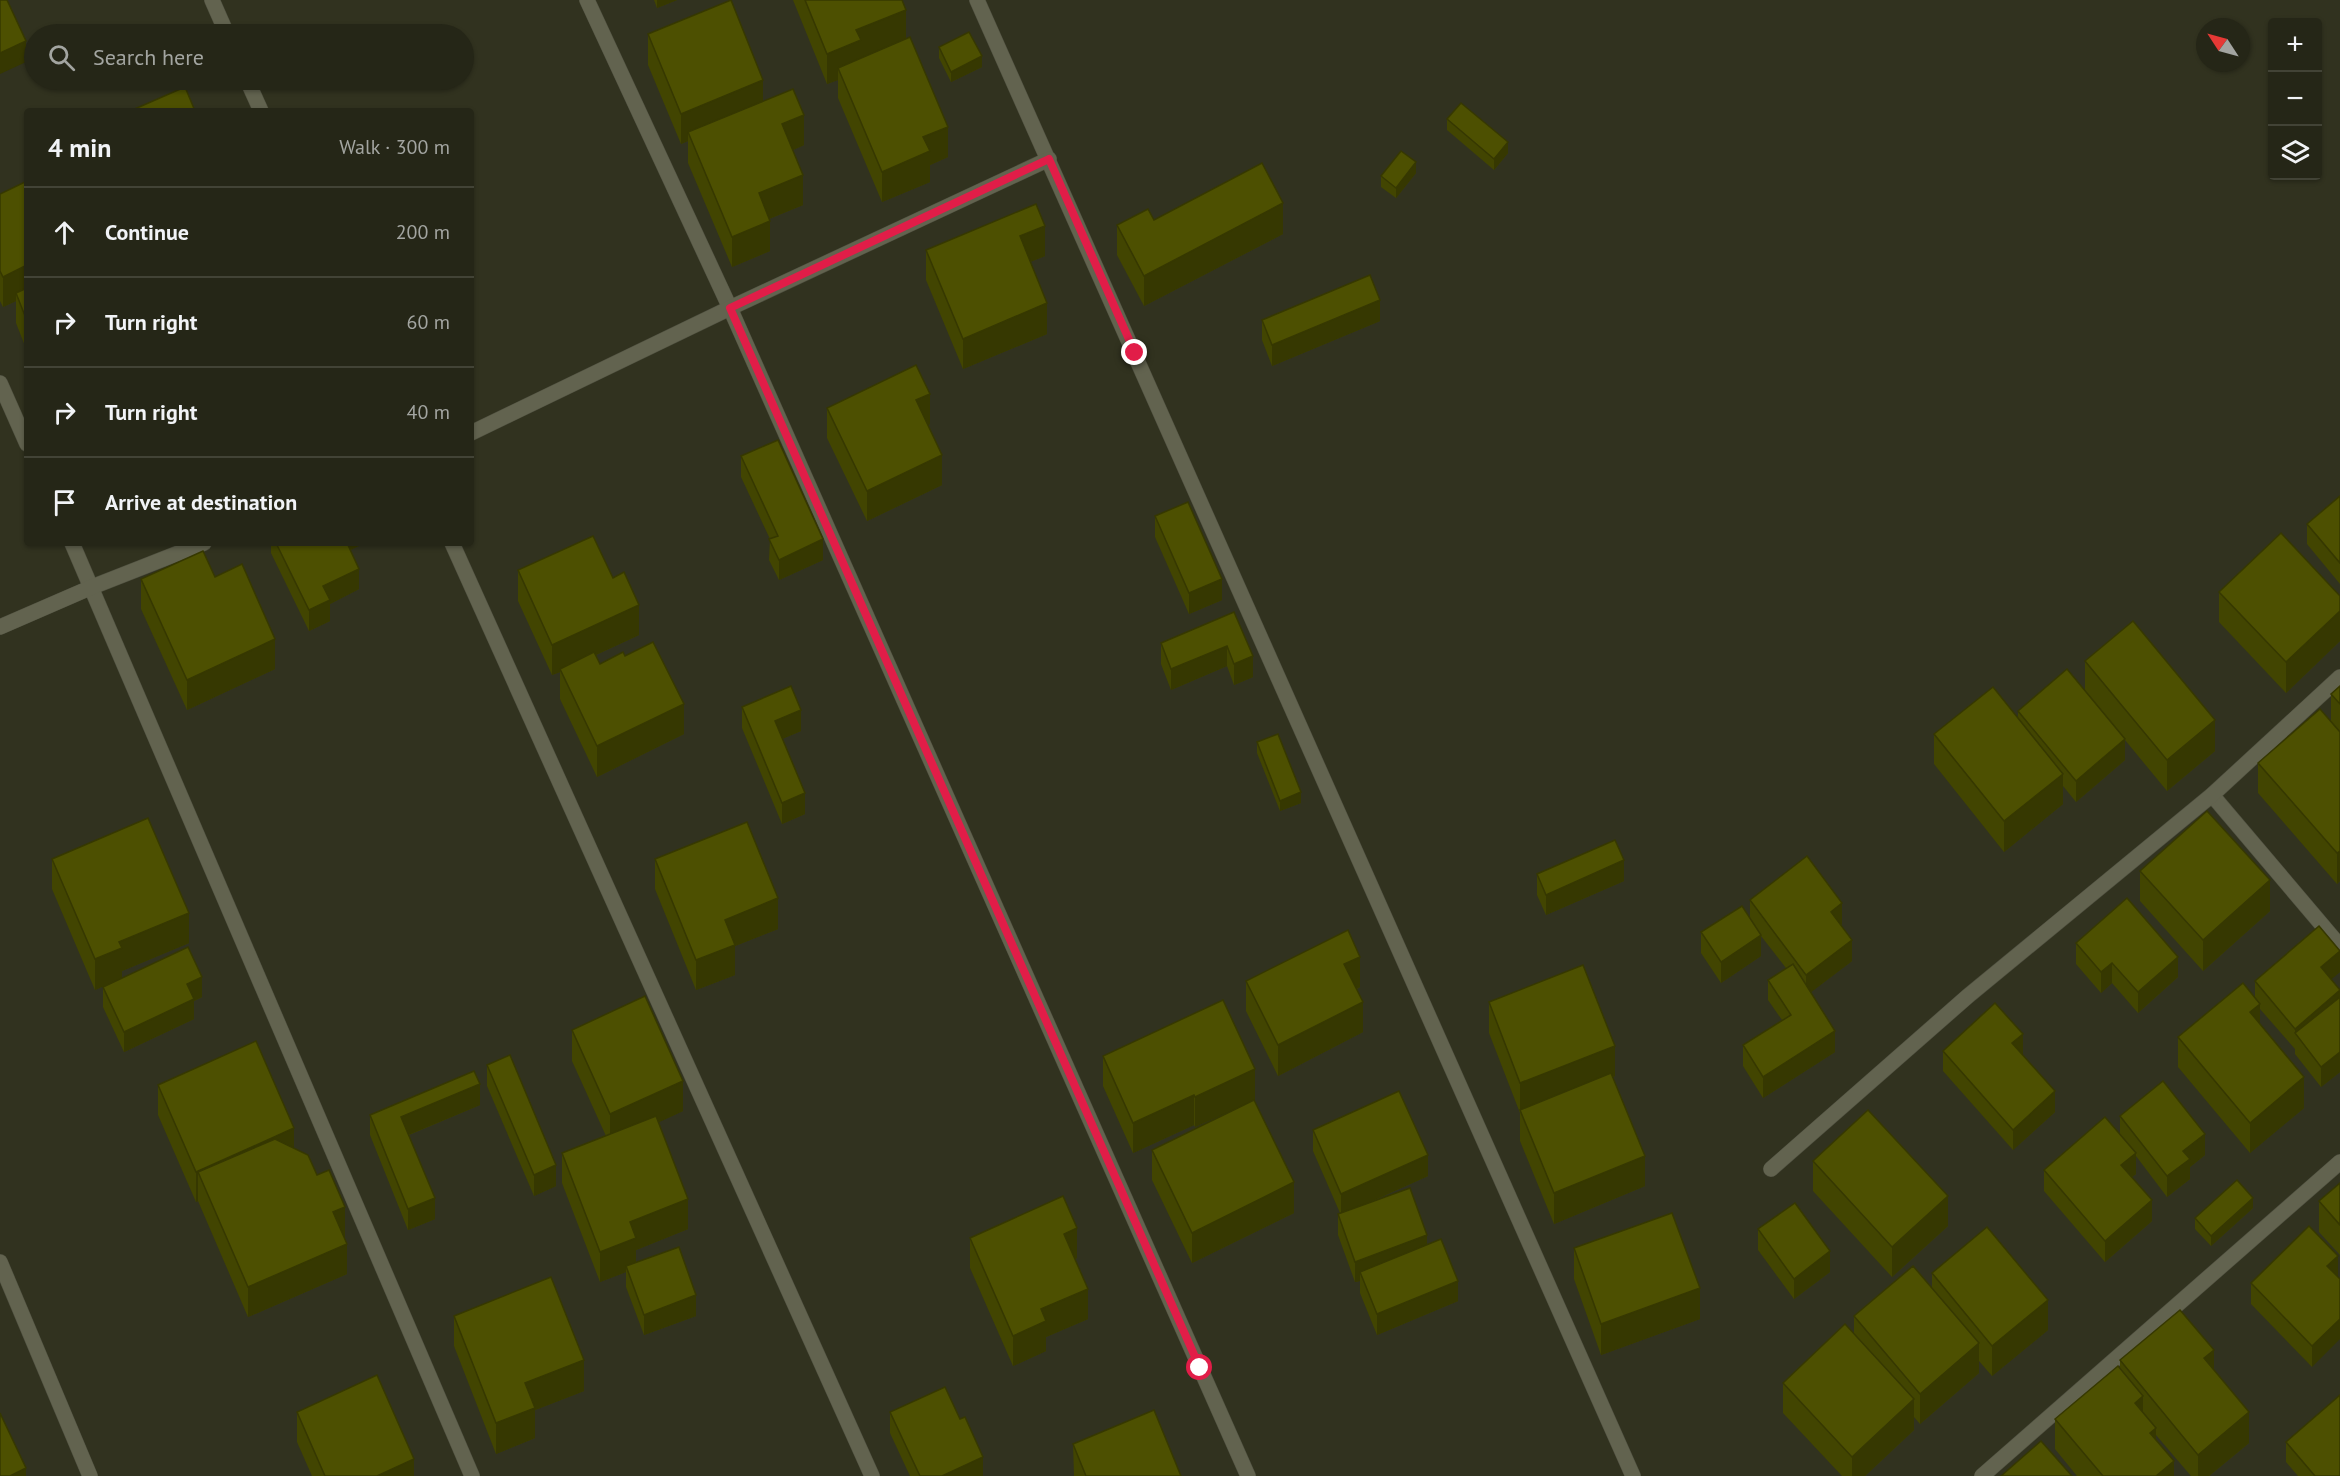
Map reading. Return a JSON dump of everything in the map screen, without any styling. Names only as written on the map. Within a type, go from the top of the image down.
[{"type":"street","points":[[212,0],[223,24]]},
{"type":"street","points":[[587,0],[730,308],[1248,1476]]},
{"type":"street","points":[[977,0],[1633,1476]]},
{"type":"street","points":[[252,90],[260,108]]},
{"type":"street","points":[[474,432],[730,308],[1049,159]]},
{"type":"street","points":[[0,384],[24,437]]},
{"type":"street","points":[[73,546],[472,1476]]},
{"type":"street","points":[[0,627],[92,587],[196,546]]},
{"type":"street","points":[[453,546],[872,1476]]},
{"type":"street","points":[[1772,1169],[1968,996],[2211,795],[2340,677]]},
{"type":"street","points":[[2211,795],[2340,946]]},
{"type":"street","points":[[1982,1476],[2340,1162]]},
{"type":"street","points":[[0,1262],[90,1476]]},
{"type":"building","points":[[0,0],[7,0],[24,37],[24,42],[0,53]]},
{"type":"building","points":[[731,0],[763,80],[681,114],[648,34]]},
{"type":"building","points":[[805,0],[902,0],[906,10],[856,30],[861,40],[827,54]]},
{"type":"building","points":[[969,32],[982,56],[951,72],[939,47]]},
{"type":"building","points":[[910,37],[948,127],[923,137],[930,151],[882,172],[838,68]]},
{"type":"building","points":[[793,89],[804,115],[782,124],[803,175],[759,193],[770,221],[732,237],[688,132]]},
{"type":"building","points":[[178,90],[186,90],[194,108],[137,108]]},
{"type":"building","points":[[1461,103],[1508,142],[1494,159],[1447,119]]},
{"type":"building","points":[[1401,151],[1416,162],[1396,188],[1381,176]]},
{"type":"building","points":[[1262,163],[1283,203],[1144,276],[1117,225],[1148,209],[1154,220]]},
{"type":"building","points":[[24,182],[24,266],[3,277],[0,271],[0,194]]},
{"type":"building","points":[[1036,204],[1045,226],[1020,236],[1047,303],[963,339],[926,250]]},
{"type":"building","points":[[1370,275],[1380,300],[1272,345],[1262,320]]},
{"type":"building","points":[[24,289],[24,313],[16,293]]},
{"type":"building","points":[[916,365],[930,394],[916,400],[942,455],[867,491],[827,408]]},
{"type":"building","points":[[778,440],[823,539],[779,560],[769,539],[778,536],[741,456]]},
{"type":"building","points":[[2340,496],[2340,563],[2307,524]]},
{"type":"building","points":[[1188,502],[1222,579],[1189,593],[1155,516]]},
{"type":"building","points":[[2281,533],[2340,596],[2340,611],[2286,662],[2219,592]]},
{"type":"building","points":[[593,536],[613,578],[624,572],[639,605],[552,645],[518,570]]},
{"type":"building","points":[[277,546],[348,546],[359,569],[323,586],[330,600],[309,610]]},
{"type":"building","points":[[203,551],[215,577],[242,564],[275,639],[187,680],[141,579]]},
{"type":"building","points":[[1234,612],[1253,656],[1234,664],[1227,646],[1171,669],[1161,643]]},
{"type":"building","points":[[2133,621],[2215,720],[2167,760],[2085,661]]},
{"type":"building","points":[[653,642],[684,704],[597,746],[560,669],[594,652],[600,664],[623,652],[625,656]]},
{"type":"building","points":[[2067,669],[2125,739],[2076,781],[2018,711]]},
{"type":"building","points":[[791,686],[801,710],[775,721],[805,793],[782,803],[742,707]]},
{"type":"building","points":[[2340,686],[2340,704],[2331,694]]},
{"type":"building","points":[[1993,687],[2063,774],[2004,821],[1934,734]]},
{"type":"building","points":[[2320,709],[2340,732],[2340,851],[2337,853],[2258,763]]},
{"type":"building","points":[[1278,734],[1301,792],[1280,801],[1257,742]]},
{"type":"building","points":[[2207,811],[2270,880],[2203,940],[2140,871]]},
{"type":"building","points":[[148,818],[189,913],[119,942],[122,948],[95,959],[52,859]]},
{"type":"building","points":[[747,822],[778,898],[725,920],[735,945],[696,960],[655,859]]},
{"type":"building","points":[[1615,840],[1624,860],[1546,895],[1537,874]]},
{"type":"building","points":[[1807,856],[1842,903],[1831,912],[1852,940],[1806,975],[1750,900]]},
{"type":"building","points":[[2127,898],[2178,957],[2138,992],[2112,963],[2101,972],[2076,943]]},
{"type":"building","points":[[1742,906],[1761,935],[1721,962],[1701,932]]},
{"type":"building","points":[[2319,926],[2340,951],[2321,967],[2340,990],[2295,1029],[2255,981]]},
{"type":"building","points":[[1348,930],[1360,957],[1344,964],[1363,1002],[1278,1045],[1246,981]]},
{"type":"building","points":[[188,947],[202,977],[187,984],[194,999],[124,1032],[103,987]]},
{"type":"building","points":[[1793,964],[1835,1031],[1763,1077],[1743,1045],[1791,1015],[1768,980]]},
{"type":"building","points":[[1583,965],[1615,1046],[1520,1083],[1489,1002]]},
{"type":"building","points":[[2243,983],[2260,1004],[2250,1012],[2304,1077],[2250,1123],[2178,1037]]},
{"type":"building","points":[[645,996],[683,1081],[610,1114],[572,1030]]},
{"type":"building","points":[[2340,997],[2340,1052],[2321,1067],[2295,1033]]},
{"type":"building","points":[[1223,1000],[1255,1069],[1133,1123],[1103,1056]]},
{"type":"building","points":[[1995,1003],[2023,1034],[2012,1043],[2055,1091],[2013,1130],[1943,1051]]},
{"type":"building","points":[[256,1041],[294,1128],[196,1172],[158,1085]]},
{"type":"building","points":[[510,1055],[556,1165],[534,1175],[487,1065]]},
{"type":"building","points":[[474,1071],[480,1084],[401,1117],[435,1198],[408,1209],[370,1115]]},
{"type":"building","points":[[1611,1073],[1645,1156],[1554,1193],[1520,1110]]},
{"type":"building","points":[[2163,1081],[2205,1134],[2183,1151],[2190,1159],[2167,1176],[2120,1116]]},
{"type":"building","points":[[1399,1091],[1428,1155],[1341,1194],[1313,1130]]},
{"type":"building","points":[[1254,1100],[1294,1182],[1192,1233],[1152,1150]]},
{"type":"building","points":[[1868,1110],[1948,1196],[1892,1247],[1813,1161]]},
{"type":"building","points":[[656,1116],[688,1199],[630,1222],[636,1238],[600,1252],[562,1153]]},
{"type":"building","points":[[2105,1117],[2136,1153],[2121,1165],[2152,1200],[2105,1241],[2044,1170]]},
{"type":"building","points":[[275,1139],[308,1155],[317,1175],[329,1170],[345,1207],[333,1212],[347,1244],[248,1287],[198,1172]]},
{"type":"building","points":[[2237,1180],[2253,1198],[2211,1236],[2195,1218]]},
{"type":"building","points":[[2340,1183],[2340,1225],[2319,1201]]},
{"type":"building","points":[[1410,1188],[1427,1235],[1355,1262],[1338,1214]]},
{"type":"building","points":[[1063,1196],[1077,1228],[1064,1234],[1088,1289],[1041,1309],[1046,1321],[1013,1336],[970,1238]]},
{"type":"building","points":[[1795,1203],[1830,1251],[1794,1279],[1758,1229]]},
{"type":"building","points":[[1672,1213],[1700,1288],[1601,1324],[1574,1248]]},
{"type":"building","points":[[2309,1226],[2338,1256],[2327,1266],[2340,1279],[2340,1319],[2312,1346],[2251,1283]]},
{"type":"building","points":[[1987,1227],[2048,1300],[1992,1346],[1932,1273]]},
{"type":"building","points":[[1441,1239],[1458,1281],[1377,1314],[1360,1272]]},
{"type":"building","points":[[679,1247],[696,1295],[644,1315],[626,1266]]},
{"type":"building","points":[[1913,1266],[1979,1343],[1920,1394],[1854,1316]]},
{"type":"building","points":[[551,1277],[584,1360],[525,1383],[535,1408],[496,1423],[454,1316]]},
{"type":"building","points":[[2180,1310],[2214,1350],[2204,1358],[2249,1412],[2198,1455],[2120,1360]]},
{"type":"building","points":[[1845,1324],[1914,1399],[1852,1457],[1783,1383]]},
{"type":"building","points":[[2118,1366],[2143,1396],[2135,1403],[2156,1428],[2150,1433],[2174,1461],[2156,1476],[2103,1476],[2055,1419]]},
{"type":"building","points":[[377,1375],[414,1459],[377,1476],[325,1476],[297,1412]]},
{"type":"building","points":[[945,1387],[960,1419],[965,1417],[983,1457],[942,1476],[920,1476],[890,1412]]},
{"type":"building","points":[[2340,1395],[2340,1476],[2315,1476],[2286,1442]]},
{"type":"building","points":[[1154,1410],[1181,1476],[1086,1476],[1073,1444]]},
{"type":"building","points":[[0,1413],[26,1468],[10,1476],[0,1476]]},
{"type":"building","points":[[2041,1441],[2072,1476],[2001,1476]]},
{"type":"route","points":[[1135,353],[1049,159],[730,308],[1200,1368]]}]
